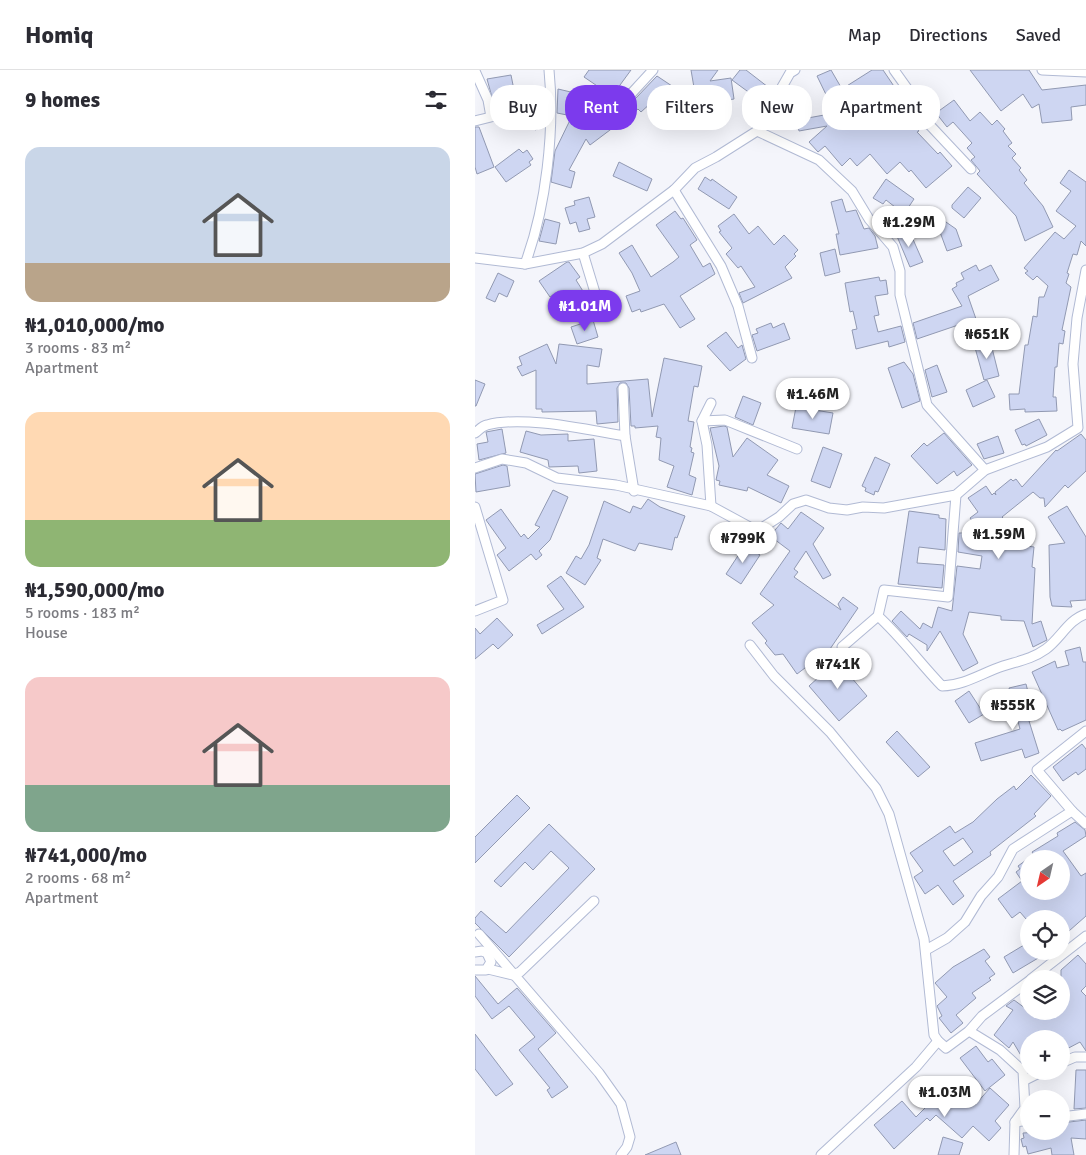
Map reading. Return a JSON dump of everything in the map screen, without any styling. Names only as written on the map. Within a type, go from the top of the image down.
[{"type":"street","points":[[525,264],[536,233],[546,168],[550,124],[549,70]]},
{"type":"street","points":[[637,87],[653,70]]},
{"type":"street","points":[[475,258],[525,264],[583,253],[602,244],[674,190],[695,168],[717,157],[757,131],[790,74],[795,70]]},
{"type":"street","points":[[894,70],[914,98],[925,120],[971,169]]},
{"type":"street","points":[[1042,70],[1086,72]]},
{"type":"street","points":[[475,71],[487,100],[491,117],[475,122]]},
{"type":"street","points":[[757,131],[819,160],[852,191],[869,219],[893,247],[900,271],[901,295],[927,405],[985,470]]},
{"type":"street","points":[[674,190],[721,266],[738,306],[752,358]]},
{"type":"street","points":[[583,253],[600,309]]},
{"type":"street","points":[[475,468],[502,459],[526,463],[557,478],[616,485],[634,491],[711,506],[757,531],[779,517],[793,504],[806,500],[829,508],[847,510],[863,507],[884,508],[956,495],[985,470],[1047,447],[1082,428],[1073,364],[1077,318],[1086,270]]},
{"type":"street","points":[[623,388],[625,436],[634,491]]},
{"type":"street","points":[[711,403],[702,421],[707,446],[711,506]]},
{"type":"street","points":[[702,421],[725,420],[797,450]]},
{"type":"street","points":[[475,433],[485,425],[510,423],[569,426],[625,436]]},
{"type":"street","points":[[842,647],[878,616],[884,590],[948,597],[956,495]]},
{"type":"street","points":[[475,507],[503,600],[475,611]]},
{"type":"street","points":[[878,616],[897,634],[911,653],[942,686],[956,686],[1003,666],[1025,661],[1047,648],[1079,616],[1086,614]]},
{"type":"street","points":[[750,645],[774,676],[830,732],[876,788],[889,814],[898,840],[926,950],[934,1035],[938,1041],[946,1048],[969,1031],[982,1016],[1020,988]]},
{"type":"street","points":[[1086,732],[1037,770],[1072,811],[1086,824]]},
{"type":"street","points":[[926,950],[947,938],[965,922],[981,896],[998,877],[1013,849],[1072,811]]},
{"type":"street","points":[[475,970],[481,972],[488,969],[513,975],[520,972],[594,901]]},
{"type":"street","points":[[477,933],[599,1073],[621,1104],[629,1137],[627,1147],[621,1155]]},
{"type":"street","points":[[477,933],[475,950],[482,950],[489,955],[491,962],[488,969]]},
{"type":"street","points":[[1043,970],[1086,936]]},
{"type":"street","points":[[969,1031],[1000,1050],[1020,1068]]},
{"type":"street","points":[[821,1155],[909,1073],[938,1041]]},
{"type":"street","points":[[1070,1059],[1086,1057]]},
{"type":"street","points":[[1014,1155],[1015,1122],[1025,1108],[1025,1080]]},
{"type":"street","points":[[1070,1116],[1086,1114]]},
{"type":"street","points":[[1015,1122],[1020,1121]]},
{"type":"building","points":[[589,70],[631,70],[620,85],[596,85],[584,77]]},
{"type":"building","points":[[691,70],[718,70],[710,81],[731,78],[732,85],[694,85]]},
{"type":"building","points":[[740,70],[746,70],[765,85],[742,85],[742,87],[732,80]]},
{"type":"building","points":[[831,70],[840,85],[822,86],[817,76]]},
{"type":"building","points":[[872,70],[883,70],[893,85],[848,85]]},
{"type":"building","points":[[970,70],[1029,70],[1042,90],[1086,85],[1086,105],[1071,107],[1072,120],[1042,123],[1039,104],[1032,108],[1023,94],[1001,111]]},
{"type":"building","points":[[511,75],[513,85],[490,85],[490,90],[487,79]]},
{"type":"building","points":[[657,76],[670,85],[648,85]]},
{"type":"building","points":[[647,86],[647,107],[641,112],[637,110],[637,97]]},
{"type":"building","points":[[558,89],[565,91],[565,115],[557,113]]},
{"type":"building","points":[[954,100],[970,121],[980,112],[992,125],[997,120],[1005,129],[1003,131],[1012,143],[1008,146],[1016,154],[1012,158],[1021,168],[1019,170],[1027,180],[1024,183],[1043,206],[1053,227],[1025,241],[1016,216],[977,174],[980,171],[971,160],[975,157],[967,148],[972,143],[953,122],[947,127],[940,118],[940,110]]},
{"type":"building","points":[[822,115],[822,127],[812,129],[812,117]]},
{"type":"building","points":[[475,127],[479,127],[494,167],[477,174],[475,167]]},
{"type":"building","points":[[565,130],[610,130],[590,145],[586,139],[569,170],[575,172],[571,188],[551,182],[555,151]]},
{"type":"building","points":[[822,130],[918,130],[917,132],[938,154],[940,152],[952,166],[926,188],[911,170],[909,172],[900,162],[887,174],[870,154],[857,166],[850,158],[842,166],[825,146],[818,152],[809,142]]},
{"type":"building","points":[[519,149],[523,153],[527,150],[533,159],[529,162],[531,165],[506,182],[495,167]]},
{"type":"building","points":[[619,162],[652,179],[647,191],[613,176]]},
{"type":"building","points":[[1069,170],[1086,182],[1086,246],[1081,241],[1077,255],[1073,254],[1067,273],[1069,274],[1066,283],[1071,287],[1062,330],[1065,331],[1063,344],[1059,343],[1057,367],[1055,367],[1053,397],[1056,397],[1057,411],[1025,412],[1025,409],[1010,410],[1009,394],[1019,394],[1025,345],[1028,345],[1033,316],[1037,317],[1039,297],[1044,297],[1048,286],[1037,276],[1033,280],[1025,273],[1028,271],[1024,268],[1055,232],[1064,239],[1076,226],[1056,211],[1071,191],[1060,183]]},
{"type":"building","points":[[705,177],[711,181],[712,179],[737,197],[729,209],[698,189]]},
{"type":"building","points":[[886,179],[914,199],[904,214],[886,200],[883,204],[873,198]]},
{"type":"building","points":[[968,187],[981,198],[964,218],[952,208],[952,205]]},
{"type":"building","points":[[589,197],[595,217],[587,219],[590,229],[579,232],[576,222],[570,224],[565,208],[575,205],[574,201]]},
{"type":"building","points":[[842,199],[846,212],[856,210],[864,229],[869,228],[875,236],[878,248],[840,255],[836,234],[839,234],[831,202]]},
{"type":"building","points":[[675,211],[681,219],[683,218],[697,240],[690,245],[703,267],[710,263],[715,274],[680,296],[695,319],[680,328],[664,304],[641,312],[640,309],[632,312],[626,296],[640,291],[632,273],[619,253],[632,245],[651,277],[673,262],[679,257],[656,225]]},
{"type":"building","points":[[933,213],[956,229],[962,246],[947,251]]},
{"type":"building","points":[[734,214],[749,234],[758,226],[774,245],[784,235],[798,250],[794,254],[796,256],[785,267],[792,278],[743,303],[739,293],[755,287],[741,266],[738,268],[726,254],[732,248],[719,232],[721,231],[718,226]]},
{"type":"building","points":[[545,219],[560,223],[556,244],[539,241]]},
{"type":"building","points":[[908,228],[923,262],[910,267],[896,234]]},
{"type":"building","points":[[835,249],[840,272],[825,276],[820,253]]},
{"type":"building","points":[[569,262],[580,277],[576,280],[591,304],[573,314],[559,291],[550,297],[539,281]]},
{"type":"building","points":[[976,265],[979,271],[991,265],[999,280],[968,296],[976,319],[917,339],[913,323],[962,306],[952,289],[957,286],[956,283],[964,279],[961,273]]},
{"type":"building","points":[[498,273],[514,281],[507,297],[499,293],[495,302],[486,298]]},
{"type":"building","points":[[879,277],[880,281],[886,280],[888,294],[875,296],[879,315],[874,316],[878,332],[901,326],[905,342],[889,347],[888,341],[856,349],[852,330],[857,329],[853,311],[850,312],[845,283]]},
{"type":"building","points":[[593,320],[598,337],[577,344],[571,327]]},
{"type":"building","points":[[771,323],[773,328],[784,323],[790,339],[757,351],[752,335],[758,333],[756,329]]},
{"type":"building","points":[[726,332],[738,348],[742,345],[746,359],[730,371],[707,346]]},
{"type":"building","points":[[990,340],[999,376],[984,380],[974,344]]},
{"type":"building","points":[[547,344],[556,364],[559,344],[602,349],[599,367],[587,365],[587,384],[648,379],[652,417],[664,358],[702,366],[698,387],[694,386],[688,421],[694,422],[690,447],[692,448],[691,452],[694,453],[689,475],[696,478],[692,495],[667,487],[674,466],[659,460],[661,438],[656,437],[658,426],[635,428],[635,426],[631,426],[629,388],[626,383],[620,383],[617,388],[618,422],[597,424],[596,411],[542,412],[542,409],[536,409],[536,370],[522,376],[517,367],[522,365],[519,357]]},
{"type":"building","points":[[904,362],[913,374],[920,401],[902,408],[888,368]]},
{"type":"building","points":[[937,365],[947,392],[932,397],[925,370]]},
{"type":"building","points":[[475,380],[485,384],[476,406],[475,406]]},
{"type":"building","points":[[987,380],[995,397],[973,407],[966,390]]},
{"type":"building","points":[[743,396],[761,403],[753,425],[735,417]]},
{"type":"building","points":[[796,407],[833,413],[829,434],[792,428]]},
{"type":"building","points":[[1039,419],[1047,435],[1026,446],[1025,444],[1022,445],[1015,430]]},
{"type":"building","points":[[727,427],[733,457],[747,438],[778,460],[767,475],[789,486],[781,503],[748,487],[747,491],[719,485],[720,481],[716,480],[719,466],[710,428]]},
{"type":"building","points":[[502,429],[506,453],[479,460],[477,444],[488,442],[486,432]]},
{"type":"building","points":[[526,431],[541,435],[568,434],[568,441],[594,439],[597,471],[579,473],[578,466],[549,467],[548,460],[520,452]]},
{"type":"building","points":[[944,433],[972,465],[957,476],[954,471],[937,484],[911,456],[924,443],[927,446]]},
{"type":"building","points":[[1081,434],[1086,440],[1086,471],[1068,488],[1065,485],[1045,507],[1044,498],[1040,498],[1033,492],[982,533],[999,536],[998,539],[1021,542],[1020,545],[1034,547],[1032,567],[1035,568],[1032,624],[1041,621],[1047,640],[1033,647],[1024,621],[1001,620],[1001,616],[969,612],[963,634],[978,663],[963,671],[940,631],[927,651],[927,645],[909,634],[907,637],[892,621],[901,611],[920,629],[923,623],[932,628],[938,607],[952,611],[957,566],[980,569],[982,556],[958,552],[959,533],[964,533],[964,531],[981,533],[970,518],[978,512],[968,498],[986,486],[992,495],[994,493],[996,495],[995,492],[1011,479],[1013,481],[1016,479],[1022,487],[1056,450]]},
{"type":"building","points":[[998,436],[1004,453],[984,459],[977,444]]},
{"type":"building","points":[[823,447],[842,454],[830,488],[811,481]]},
{"type":"building","points":[[875,457],[890,464],[878,492],[875,491],[874,495],[865,491],[866,488],[862,486]]},
{"type":"building","points":[[503,465],[507,466],[510,486],[476,492],[475,474]]},
{"type":"building","points":[[553,490],[568,497],[550,540],[539,551],[542,555],[536,560],[531,554],[509,571],[497,555],[506,548],[486,520],[501,509],[521,537],[524,534],[528,539],[540,527],[535,525]]},
{"type":"building","points":[[648,499],[660,507],[685,516],[677,538],[675,537],[672,550],[639,543],[635,551],[603,539],[597,558],[601,560],[585,585],[566,573],[576,556],[581,559],[589,545],[604,501],[630,513],[633,506],[641,509]]},
{"type":"building","points":[[1067,506],[1086,537],[1086,600],[1070,601],[1072,607],[1052,606],[1050,597],[1049,545],[1065,543],[1048,517]]},
{"type":"building","points":[[909,511],[939,515],[939,518],[946,519],[945,550],[919,547],[917,563],[944,565],[942,588],[898,584]]},
{"type":"building","points":[[801,512],[824,528],[813,544],[831,575],[823,579],[806,551],[794,569],[798,572],[794,577],[841,610],[838,604],[843,597],[858,608],[830,649],[797,674],[783,654],[775,655],[765,643],[767,641],[752,623],[774,605],[760,594],[790,551],[770,536],[781,523],[788,529]]},
{"type":"building","points":[[745,545],[760,555],[741,584],[726,574]]},
{"type":"building","points":[[561,576],[584,607],[542,634],[537,625],[564,609],[547,586]]},
{"type":"building","points":[[497,618],[513,635],[498,649],[493,644],[475,659],[475,628],[480,634]]},
{"type":"building","points":[[1080,647],[1083,662],[1086,662],[1086,720],[1062,731],[1058,730],[1032,672],[1055,661],[1057,668],[1069,665],[1065,651]]},
{"type":"building","points":[[840,658],[854,674],[851,677],[867,696],[839,721],[809,686]]},
{"type":"building","points":[[1026,684],[1035,720],[1029,721],[1039,753],[1025,758],[1022,749],[981,761],[975,743],[1020,729],[1009,688]]},
{"type":"building","points":[[969,691],[984,714],[969,723],[955,701]]},
{"type":"building","points":[[897,731],[930,767],[918,777],[886,742]]},
{"type":"building","points":[[1082,744],[1086,749],[1086,769],[1078,775],[1076,772],[1063,781],[1053,767]]},
{"type":"building","points":[[1031,775],[1051,796],[1034,814],[1036,816],[990,852],[991,855],[953,881],[964,896],[953,905],[938,885],[925,894],[914,877],[923,871],[910,853],[950,826],[955,833],[973,822],[1014,786],[1016,790]],"holes":[[[963,838],[973,852],[954,866],[943,851]]]},
{"type":"building","points":[[517,795],[530,808],[475,863],[475,837]]},
{"type":"building","points":[[1075,822],[1085,830],[1086,836],[1065,850],[1035,850],[1058,836],[1057,833]]},
{"type":"building","points":[[549,824],[595,869],[509,957],[475,923],[475,918],[481,911],[506,933],[569,868],[551,851],[533,870],[525,862],[501,887],[494,881]]},
{"type":"building","points":[[1070,861],[1081,876],[1086,873],[1086,916],[1070,930],[1070,910],[1020,910],[1012,918],[998,899],[1020,882],[1020,900],[1070,900]]},
{"type":"building","points":[[1020,869],[1020,878],[1016,872]]},
{"type":"building","points":[[1020,947],[1020,960],[1035,960],[1013,973],[1004,957]]},
{"type":"building","points":[[984,949],[990,957],[985,961],[995,974],[989,978],[991,980],[972,993],[976,998],[956,1015],[963,1023],[951,1033],[939,1018],[942,1016],[937,1006],[947,997],[935,983],[953,967]]},
{"type":"building","points":[[1078,955],[1086,964],[1086,986],[1081,991],[1086,996],[1086,1051],[1080,1042],[1070,1047],[1070,1030],[1020,1030],[1020,1054],[1013,1042],[1009,1048],[994,1035],[1013,1010],[1006,1006],[1014,1000],[1020,1004],[1020,1020],[1070,1020],[1070,970],[1061,970]]},
{"type":"building","points":[[475,976],[498,1004],[517,988],[556,1033],[538,1049],[568,1087],[552,1098],[547,1090],[550,1088],[519,1050],[535,1037],[509,1006],[492,1019],[475,996]]},
{"type":"building","points":[[475,1034],[513,1084],[496,1096],[475,1069]]},
{"type":"building","points":[[976,1046],[988,1062],[992,1059],[1005,1075],[985,1091],[960,1058]]},
{"type":"building","points":[[1076,1070],[1086,1070],[1086,1108],[1074,1109]]},
{"type":"building","points":[[990,1088],[1009,1105],[995,1121],[1001,1128],[989,1141],[973,1126],[962,1138],[936,1115],[930,1121],[927,1118],[894,1149],[874,1125],[902,1101],[916,1117],[937,1096],[949,1109],[960,1098],[963,1100],[966,1097],[975,1105]]},
{"type":"building","points":[[1086,1120],[1086,1139],[1071,1138],[1074,1155],[1052,1155],[1051,1148],[1028,1154],[1026,1146],[1023,1147],[1021,1140],[1070,1140],[1070,1122]]},
{"type":"building","points":[[943,1137],[963,1143],[959,1155],[938,1155]]},
{"type":"building","points":[[676,1142],[681,1155],[645,1155]]}]
